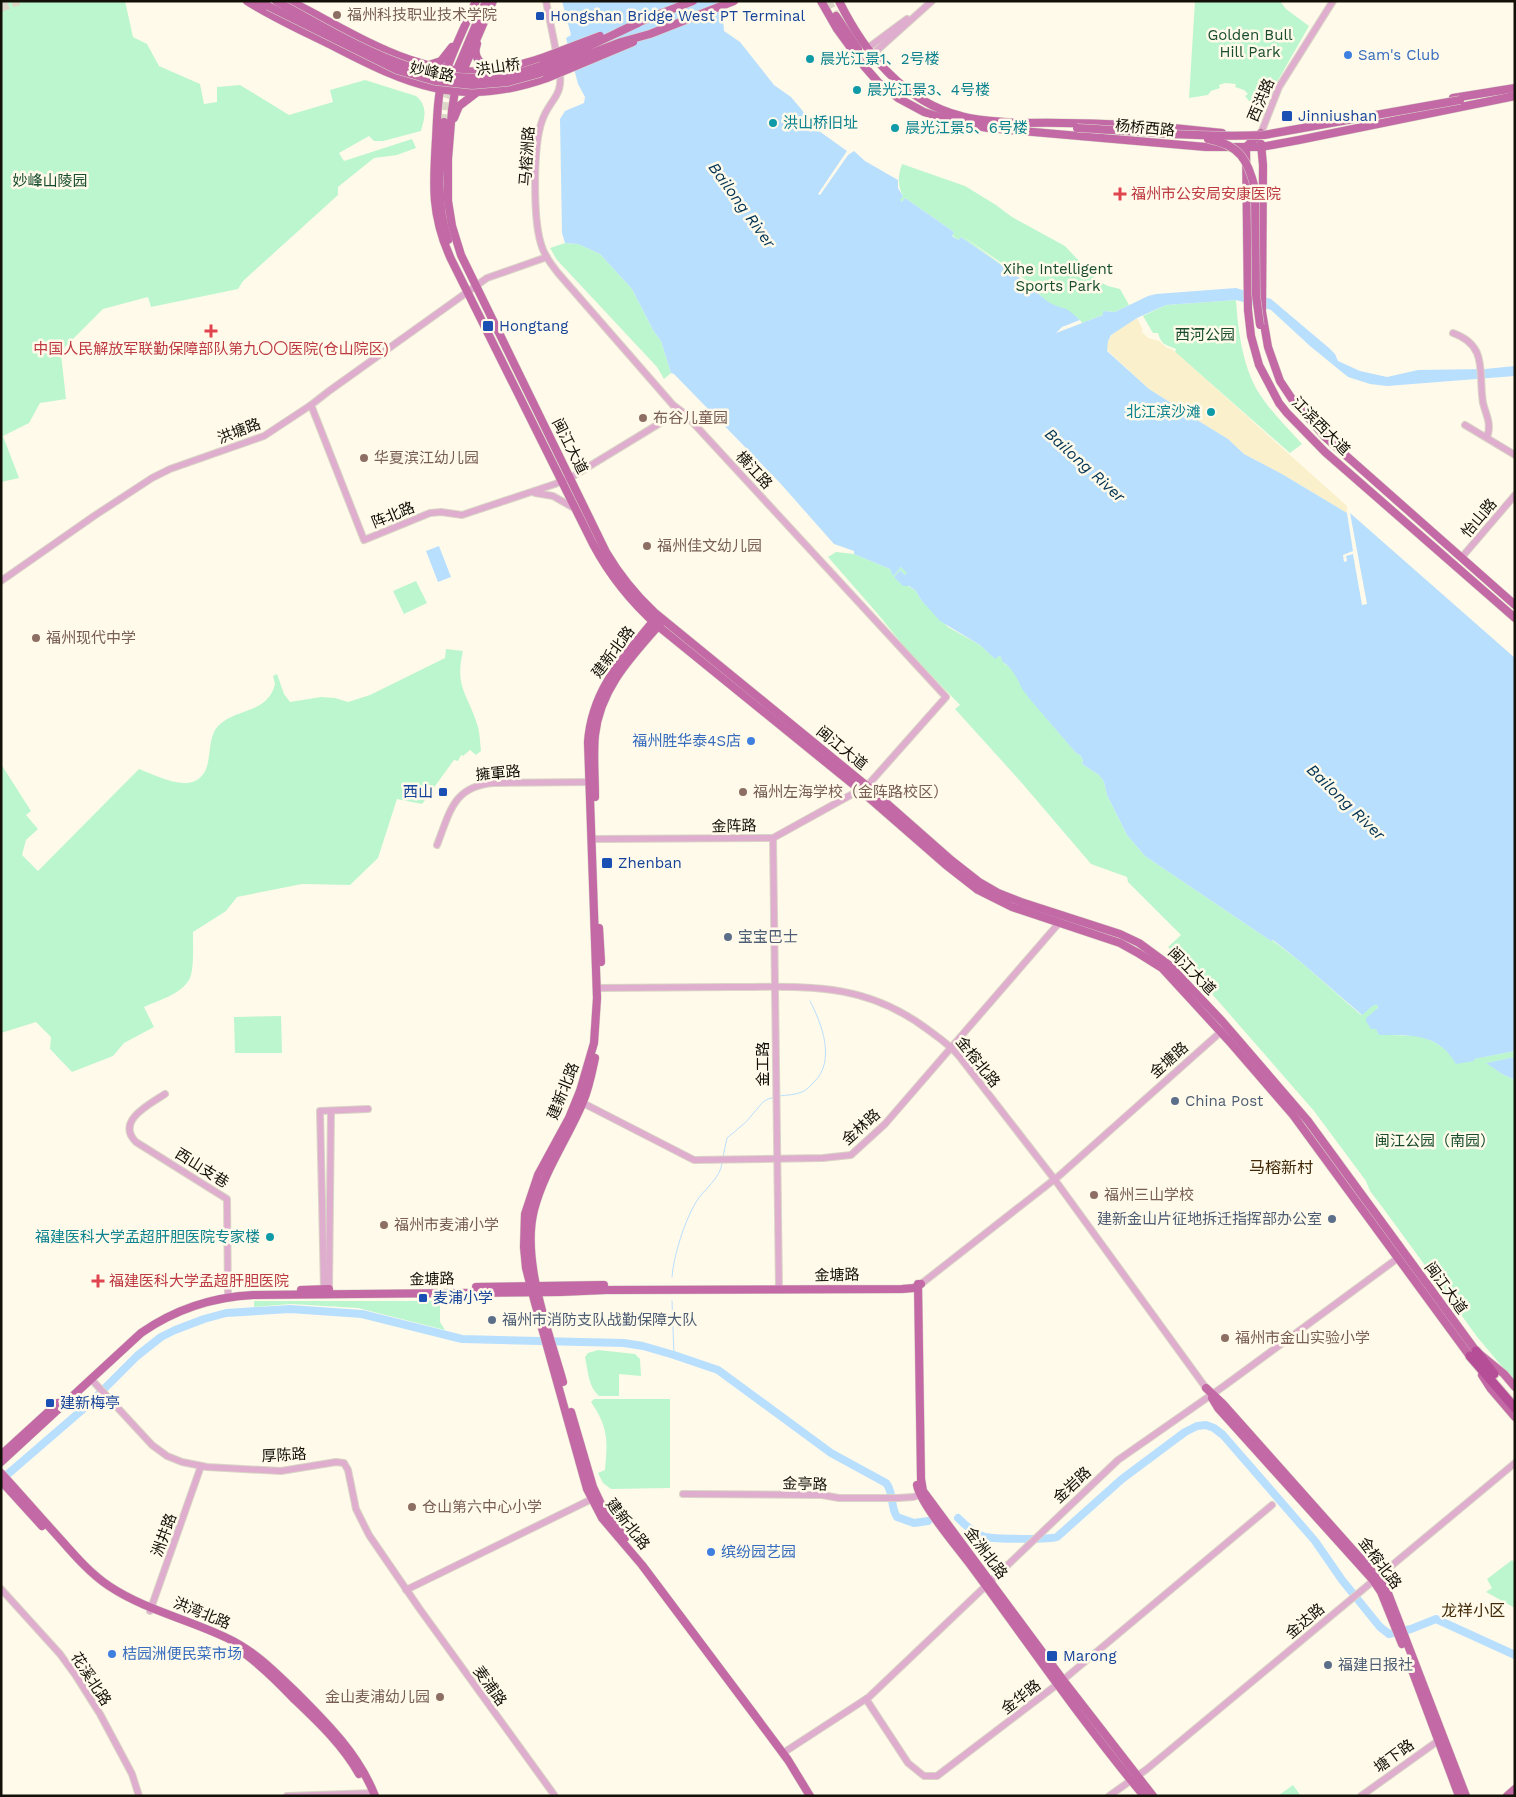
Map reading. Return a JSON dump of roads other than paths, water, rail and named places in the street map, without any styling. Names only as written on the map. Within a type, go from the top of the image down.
[{"type":"highway","points":[[1473,1353],[1515,1399]]},
{"type":"highway","points":[[1473,1353],[1515,1408]]},
{"type":"main road","name":"妙峰路","points":[[247,1],[375,68],[411,82],[441,89],[476,93],[509,89],[548,78],[650,34]]},
{"type":"main road","name":"洪山桥","points":[[258,1],[397,70],[426,80],[452,84],[490,84],[518,80],[551,70],[621,42],[650,34],[730,2]]},
{"type":"main road","points":[[276,1],[362,47],[400,64],[437,75],[456,78],[495,77],[526,70],[574,53],[638,23]]},
{"type":"main road","name":"妙峰路","points":[[290,1],[377,47],[425,65],[447,70],[459,68],[496,71],[519,64]]},
{"type":"main road","points":[[457,271],[444,244],[436,216],[434,170],[441,89],[476,1]]},
{"type":"main road","points":[[459,68],[485,1]]},
{"type":"main road","points":[[493,1],[475,48],[476,57],[481,63],[490,68],[519,64]]},
{"type":"main road","name":"洪山桥","points":[[519,64],[542,58],[693,1]]},
{"type":"main road","name":"杨桥西路","points":[[822,1],[837,29],[878,82],[898,98],[933,116],[974,127],[1158,144],[1246,148],[1299,140],[1515,96]]},
{"type":"main road","name":"杨桥西路","points":[[838,1],[871,51],[900,84],[932,106],[971,119],[1077,128],[1233,136],[1284,132],[1515,88]]},
{"type":"main road","points":[[836,16],[864,59],[888,86],[916,106]]},
{"type":"main road","points":[[425,65],[438,62],[446,57],[469,17]]},
{"type":"main road","points":[[459,68],[482,27]]},
{"type":"main road","name":"闽江大道","points":[[459,68],[448,159],[448,201],[452,226],[460,254],[611,560],[658,621]]},
{"type":"main road","points":[[1022,123],[1182,128],[1226,133],[1261,133],[1515,88]]},
{"type":"main road","points":[[450,137],[457,109],[476,93]]},
{"type":"main road","points":[[457,271],[445,232],[440,202],[440,174],[445,122],[444,209],[448,231],[460,254]]},
{"type":"main road","points":[[1246,148],[1261,133]]},
{"type":"main road","name":"江滨西大道","points":[[1261,133],[1263,165],[1262,312],[1268,347],[1276,372],[1292,399],[1325,437],[1515,605]]},
{"type":"main road","points":[[1172,134],[1228,144],[1242,155],[1251,173],[1254,189],[1256,294],[1260,325],[1268,347]]},
{"type":"main road","name":"江滨西大道","points":[[1246,148],[1248,310],[1251,336],[1263,372],[1279,403],[1308,434],[1515,618]]},
{"type":"main road","name":"闽江大道","points":[[457,271],[606,567],[633,603],[658,621],[960,868],[988,888],[1021,902],[1114,932],[1148,949],[1161,958],[1180,976],[1301,1125],[1398,1258],[1473,1353],[1504,1374],[1515,1387]]},
{"type":"main road","points":[[1263,372],[1270,377],[1274,376],[1276,372]]},
{"type":"main road","name":"建新北路","points":[[658,621],[618,664],[598,697],[588,734],[596,839],[601,1025],[597,1053],[579,1102],[546,1177],[534,1210],[531,1252],[534,1289],[594,1498],[783,1753],[810,1796]]},
{"type":"main road","name":"建新北路","points":[[592,782],[600,988]]},
{"type":"main road","name":"闽江大道","points":[[864,788],[946,865],[978,890],[1012,907],[1120,943],[1144,956],[1170,977],[1224,1030],[1308,1121],[1473,1353],[1491,1389],[1515,1417]]},
{"type":"main road","name":"金塘路","points":[[1,1455],[119,1346],[144,1326],[184,1305],[248,1291],[606,1290],[917,1285]]},
{"type":"main road","name":"金洲北路","points":[[917,1285],[916,1483],[1060,1682],[1135,1778],[1153,1796]]},
{"type":"main road","name":"金塘路","points":[[1,1462],[135,1339],[159,1322],[194,1306],[228,1295],[534,1289]]},
{"type":"main road","name":"金榕北路","points":[[1206,1388],[1211,1395],[1223,1404],[1375,1578],[1386,1588],[1403,1640],[1441,1739],[1466,1796]]},
{"type":"main road","name":"洪湾北路","points":[[3,1479],[94,1581],[117,1596],[225,1642],[258,1664],[336,1740],[372,1794]]},
{"type":"main road","name":"金榕北路","points":[[1441,1739],[1459,1796]]},
{"type":"main road","name":"金洲北路","points":[[1135,1778],[1144,1796]]},
{"type":"main road","points":[[1507,1796],[1515,1790]]},
{"type":"street","name":"马榕洲路","points":[[546,1],[561,81],[557,95],[542,119],[537,143],[537,216],[540,239],[547,258]]},
{"type":"street","points":[[871,51],[932,1]]},
{"type":"street","name":"西洪路","points":[[1261,133],[1274,96],[1282,81],[1333,1]]},
{"type":"street","name":"洪塘路","points":[[1,581],[94,516],[164,471],[257,439],[279,427],[487,278],[547,258]]},
{"type":"street","name":"横江路","points":[[547,258],[558,274],[673,405],[685,414],[946,697]]},
{"type":"street","points":[[1453,333],[1461,336],[1473,345],[1481,367],[1483,403],[1489,423],[1487,437]]},
{"type":"street","name":"阵北路","points":[[312,405],[364,540],[430,514],[441,512],[462,515],[562,482],[680,411]]},
{"type":"street","points":[[1465,425],[1515,455]]},
{"type":"street","points":[[529,493],[553,496],[577,510]]},
{"type":"street","name":"怡山路","points":[[1462,557],[1515,495]]},
{"type":"street","name":"金阵路","points":[[596,839],[773,838],[864,788],[946,697]]},
{"type":"street","name":"擁軍路","points":[[437,845],[455,802],[470,788],[494,783],[592,782]]},
{"type":"street","name":"金工路","points":[[773,838],[779,1287]]},
{"type":"street","name":"金林路","points":[[579,1102],[690,1159],[841,1158],[854,1153],[885,1124],[1058,923]]},
{"type":"street","name":"金榕北路","points":[[600,988],[775,987],[839,991],[874,999],[905,1014],[951,1048],[1055,1180],[1206,1388]]},
{"type":"street","name":"金塘路","points":[[917,1285],[1055,1180],[1224,1030]]},
{"type":"street","name":"西山支巷","points":[[165,1094],[135,1115],[130,1126],[131,1135],[136,1142],[227,1199],[228,1295]]},
{"type":"street","points":[[326,1290],[320,1111],[368,1109]]},
{"type":"street","points":[[326,1290],[331,1111]]},
{"type":"street","name":"金岩路","points":[[783,1753],[866,1699],[1118,1460],[1211,1395],[1398,1258]]},
{"type":"street","name":"厚陈路","points":[[91,1379],[158,1450],[182,1462],[201,1466],[286,1471],[336,1462],[344,1463],[348,1470],[354,1501],[364,1526],[406,1590]]},
{"type":"street","name":"金达路","points":[[1110,1796],[1135,1778],[1515,1463]]},
{"type":"street","name":"洲井路","points":[[150,1609],[201,1466]]},
{"type":"street","name":"金亭路","points":[[683,1494],[822,1495],[839,1498],[897,1498],[923,1495]]},
{"type":"street","points":[[406,1590],[594,1498]]},
{"type":"street","name":"金华路","points":[[866,1699],[908,1763],[920,1774],[934,1777],[942,1774],[1060,1682],[1272,1505]]},
{"type":"street","name":"花溪北路","points":[[1,1589],[60,1654],[76,1676],[100,1714],[132,1774],[139,1796]]},
{"type":"street","name":"麦浦路","points":[[406,1590],[555,1796]]},
{"type":"street","name":"塘下路","points":[[1361,1796],[1441,1739]]},
{"type":"street","points":[[287,1796],[372,1794]]},
{"type":"water","name":"Bailong River","points":[[562,1],[716,1],[723,18],[724,31],[740,42],[774,85],[791,97],[812,126],[847,151],[818,194],[820,195],[848,155],[854,151],[865,161],[898,180],[898,188],[903,196],[900,200],[902,202],[905,198],[954,232],[952,236],[958,240],[961,237],[1034,288],[1047,301],[1067,310],[1080,320],[1062,327],[1056,333],[1103,315],[1103,311],[1115,312],[1156,294],[1236,288],[1271,299],[1329,348],[1335,354],[1338,361],[1360,371],[1387,377],[1418,370],[1485,369],[1515,366],[1515,376],[1387,386],[1370,384],[1348,377],[1310,346],[1271,310],[1236,300],[1166,305],[1137,318],[1111,335],[1107,351],[1149,389],[1179,408],[1188,418],[1197,420],[1228,439],[1244,454],[1282,474],[1347,513],[1353,551],[1343,555],[1344,562],[1347,561],[1346,556],[1353,554],[1362,605],[1367,604],[1350,513],[1515,658],[1515,1051],[1456,1064],[1441,1046],[1432,1041],[1413,1036],[1379,1035],[1376,1029],[1371,1029],[1366,1021],[1366,1018],[1378,1008],[1378,1005],[1374,1005],[1362,1015],[1273,940],[1271,941],[1145,856],[1127,835],[1107,795],[1104,782],[1099,775],[1082,764],[1081,756],[1076,753],[1028,697],[1013,672],[1002,661],[1001,657],[999,656],[995,659],[980,645],[940,621],[921,600],[916,591],[909,586],[903,586],[894,577],[900,570],[905,575],[907,573],[901,567],[893,576],[890,569],[854,554],[854,551],[834,544],[780,483],[671,373],[661,341],[653,330],[632,289],[600,254],[578,244],[565,243],[562,233],[560,119],[565,111],[584,103],[585,97],[578,84],[566,38],[571,35]]},
{"type":"water","points":[[439,546],[451,577],[438,582],[426,551]]},
{"type":"water","points":[[1515,1057],[1515,1086],[1513,1079],[1486,1063]]},
{"type":"waterway","points":[[779,1096],[796,1094],[805,1090],[821,1073],[824,1064],[825,1042],[819,1020],[810,1001]]},
{"type":"waterway","points":[[723,1157],[727,1138],[746,1122],[763,1102],[775,1097]]},
{"type":"waterway","points":[[672,1277],[677,1249],[688,1218],[699,1197],[718,1174],[722,1163]]},
{"type":"waterway","points":[[672,1301],[674,1355]]},
{"type":"waterway","points":[[1,1480],[89,1404],[137,1356],[161,1337],[204,1319],[226,1313],[290,1309],[362,1314],[462,1339],[624,1343],[643,1346],[674,1355],[718,1370],[831,1453],[886,1483],[897,1517],[914,1523],[928,1521]]},
{"type":"waterway","points":[[958,1518],[974,1532],[985,1537],[1021,1539],[1057,1537],[1122,1479],[1185,1432],[1197,1426],[1206,1425],[1223,1435],[1315,1541],[1342,1580],[1380,1627],[1389,1634],[1411,1629],[1436,1619],[1515,1655]]},
{"type":"tunnel","points":[[1,8],[19,1]]},
{"type":"tunnel","points":[[828,1],[836,16]]},
{"type":"tunnel","points":[[444,122],[446,100],[451,85]]},
{"type":"place","name":"福州科技职业技术学院","points":[[337,15]]},
{"type":"place","name":"Hongshan Bridge West PT Terminal","points":[[540,16]]},
{"type":"place","name":"Sam's Club","points":[[1348,55]]},
{"type":"place","name":"晨光江景1、2号楼","points":[[810,59]]},
{"type":"place","name":"晨光江景3、4号楼","points":[[857,90]]},
{"type":"place","name":"Jinniushan","points":[[1287,116]]},
{"type":"place","name":"洪山桥旧址","points":[[773,123]]},
{"type":"place","name":"晨光江景5、6号楼","points":[[895,128]]},
{"type":"place","name":"福州市公安局安康医院","points":[[1120,194]]},
{"type":"place","name":"Hongtang","points":[[488,326]]},
{"type":"place","name":"中国人民解放军联勤保障部队第九〇〇医院(仓山院区)","points":[[211,331]]},
{"type":"place","name":"北江滨沙滩","points":[[1211,412]]},
{"type":"place","name":"布谷儿童园","points":[[643,418]]},
{"type":"place","name":"华夏滨江幼儿园","points":[[364,458]]},
{"type":"place","name":"福州佳文幼儿园","points":[[647,546]]},
{"type":"place","name":"福州现代中学","points":[[36,638]]},
{"type":"place","name":"福州胜华泰4S店","points":[[751,741]]},
{"type":"place","name":"西山","points":[[443,792]]},
{"type":"place","name":"福州左海学校（金阵路校区）","points":[[743,792]]},
{"type":"place","name":"Zhenban","points":[[607,863]]},
{"type":"place","name":"宝宝巴士","points":[[728,937]]},
{"type":"place","name":"China Post","points":[[1175,1101]]},
{"type":"place","name":"福州三山学校","points":[[1094,1195]]},
{"type":"place","name":"建新金山片征地拆迁指挥部办公室","points":[[1332,1219]]},
{"type":"place","name":"福州市麦浦小学","points":[[384,1225]]},
{"type":"place","name":"福建医科大学孟超肝胆医院专家楼","points":[[270,1237]]},
{"type":"place","name":"福建医科大学孟超肝胆医院","points":[[98,1281]]},
{"type":"place","name":"麦浦小学","points":[[423,1298]]},
{"type":"place","name":"福州市消防支队战勤保障大队","points":[[492,1320]]},
{"type":"place","name":"福州市金山实验小学","points":[[1225,1338]]},
{"type":"place","name":"建新梅亭","points":[[50,1403]]},
{"type":"place","name":"仓山第六中心小学","points":[[412,1507]]},
{"type":"place","name":"缤纷园艺园","points":[[711,1552]]},
{"type":"place","name":"桔园洲便民菜市场","points":[[112,1654]]},
{"type":"place","name":"Marong","points":[[1052,1656]]},
{"type":"place","name":"福建日报社","points":[[1328,1665]]},
{"type":"place","name":"金山麦浦幼儿园","points":[[440,1697]]},
{"type":"district","name":"马榕新村","points":[[1281,1167]]},
{"type":"district","name":"龙祥小区","points":[[1473,1610]]},
{"type":"park label","name":"Golden Bull Hill Park","points":[[1250,44]]},
{"type":"park label","name":"妙峰山陵园","points":[[50,181]]},
{"type":"park label","name":"Xihe Intelligent Sports Park","points":[[1058,278]]},
{"type":"park label","name":"西河公园","points":[[1205,335]]},
{"type":"park label","name":"闽江公园（南园）","points":[[1435,1141]]}]
